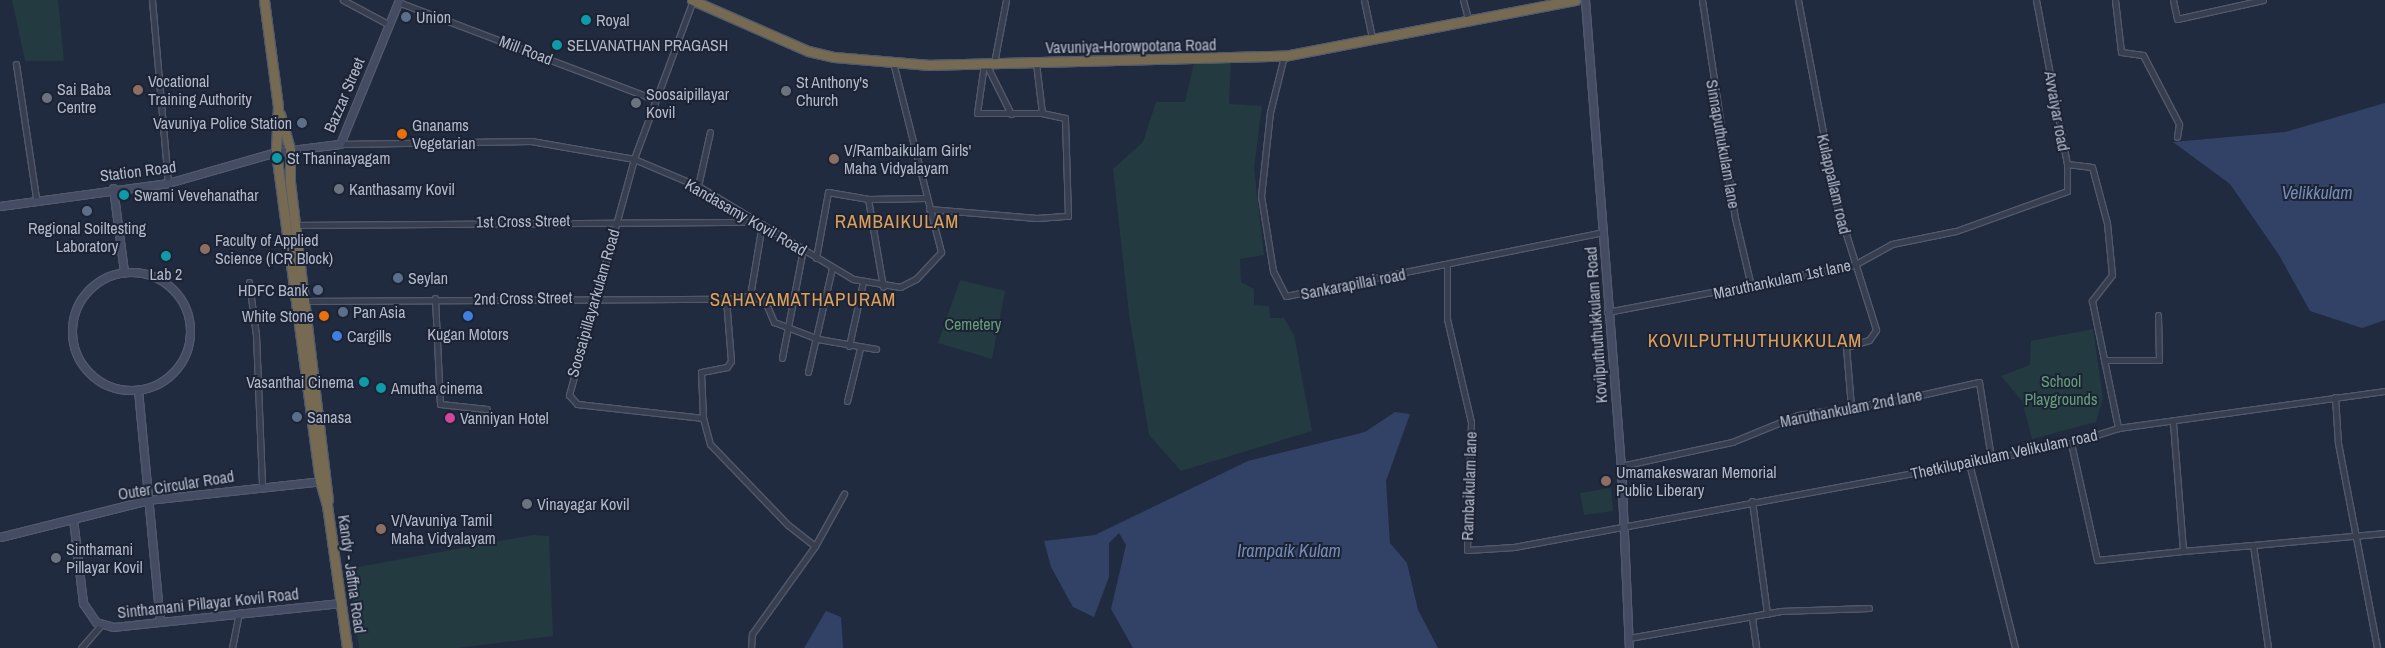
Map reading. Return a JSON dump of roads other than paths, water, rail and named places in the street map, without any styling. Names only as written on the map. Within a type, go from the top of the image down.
[{"type":"highway","name":"Kandy - Jaffna Road","points":[[264,0],[278,106],[290,150],[295,259],[347,648]]},
{"type":"highway","name":"Vavuniya-Horowpotana Road","points":[[693,0],[808,51],[893,62],[988,64],[1284,56],[1576,0]]},
{"type":"highway","name":"Kandy - Jaffna Road","points":[[278,106],[276,152],[292,224]]},
{"type":"street","points":[[152,0],[168,183]]},
{"type":"street","points":[[343,0],[388,24]]},
{"type":"street","name":"Soosaipillayarkulam Road","points":[[693,0],[654,99],[634,159],[569,391],[574,402],[643,414],[703,418]]},
{"type":"street","points":[[929,209],[1068,217],[1064,118],[1042,113],[977,113],[988,64],[1006,0]]},
{"type":"street","points":[[1364,0],[1372,39]]},
{"type":"street","points":[[1463,0],[1469,22]]},
{"type":"street","name":"Kovilputhuthukkulam Road","points":[[1585,0],[1607,312],[1621,466],[1629,648]]},
{"type":"street","name":"Sinnaputhukulam lane","points":[[1702,0],[1735,218],[1751,286]]},
{"type":"street","name":"Kulappallam road","points":[[1798,0],[1836,202],[1854,265],[1876,330],[1869,340],[1846,347],[1851,406]]},
{"type":"street","name":"Avvaiyar road","points":[[2036,0],[2067,164],[2092,167],[2108,223],[2112,275],[2092,301],[2118,428]]},
{"type":"street","points":[[2115,0],[2121,52],[2143,56],[2179,124],[2178,137]]},
{"type":"street","points":[[2173,0],[2177,19],[2263,0]]},
{"type":"street","name":"Bazzar Street","points":[[276,152],[340,144],[398,1]]},
{"type":"street","name":"Mill Road","points":[[398,1],[654,99]]},
{"type":"street","name":"Sankarapillai road","points":[[1284,56],[1270,112],[1261,196],[1273,271],[1286,296],[1447,265],[1602,232]]},
{"type":"street","name":"Kandasamy Kovil Road","points":[[340,144],[531,141],[634,159],[698,186],[832,268],[863,282],[883,287],[908,284],[940,256],[893,62]]},
{"type":"street","points":[[1036,63],[1042,113]]},
{"type":"street","points":[[16,64],[36,198]]},
{"type":"street","points":[[988,64],[1011,114]]},
{"type":"street","points":[[698,186],[710,132]]},
{"type":"street","name":"Station Road","points":[[0,206],[36,198],[168,183],[276,152]]},
{"type":"street","name":"Maruthankulam 1st lane","points":[[1607,312],[1854,265],[1892,244],[1956,230],[2067,192],[2067,164]]},
{"type":"street","points":[[113,188],[124,272]]},
{"type":"street","points":[[816,258],[828,192],[868,199],[926,198]]},
{"type":"street","points":[[868,199],[883,287]]},
{"type":"street","name":"1st Cross Street","points":[[292,224],[616,221],[760,223]]},
{"type":"street","points":[[760,223],[750,296],[765,301],[770,318],[787,328],[818,339],[876,350]]},
{"type":"street","points":[[782,358],[803,249]]},
{"type":"street","name":"Rambaikulam lane","points":[[1447,265],[1446,319],[1471,422],[1467,550],[1514,547],[1624,526]]},
{"type":"street","points":[[808,372],[818,339],[832,268]]},
{"type":"street","points":[[124,272],[143,273],[175,291],[191,324],[190,343],[177,368],[156,386],[138,390],[98,381],[83,367],[74,348],[72,328],[80,302],[105,278],[124,272]]},
{"type":"street","points":[[250,282],[256,335],[262,486]]},
{"type":"street","points":[[849,346],[863,282]]},
{"type":"street","name":"2nd Cross Street","points":[[301,301],[595,297],[726,299],[750,296]]},
{"type":"street","points":[[434,298],[440,404],[487,409]]},
{"type":"street","points":[[726,299],[731,361],[727,367],[701,372],[703,418],[710,444],[788,525],[815,546]]},
{"type":"street","points":[[2104,360],[2159,360],[2158,315]]},
{"type":"street","points":[[847,401],[860,348]]},
{"type":"street","name":"Maruthankulam 2nd lane","points":[[1621,466],[1732,442],[1798,415],[1978,382],[1991,458]]},
{"type":"street","points":[[138,390],[160,621]]},
{"type":"street","name":"Thetkilupaikulam Velikulam road","points":[[1624,526],[1752,501],[1969,464],[2071,443],[2118,428],[2173,423],[2385,391]]},
{"type":"street","points":[[2335,398],[2338,443],[2377,648]]},
{"type":"street","points":[[2173,423],[2183,551]]},
{"type":"street","points":[[2071,443],[2097,560],[2385,533]]},
{"type":"street","points":[[1969,464],[2015,648]]},
{"type":"street","name":"Outer Circular Road","points":[[0,537],[148,500],[262,486],[324,481]]},
{"type":"street","points":[[751,648],[752,634],[815,546],[844,494]]},
{"type":"street","points":[[1752,501],[1767,614]]},
{"type":"street","name":"Sinthamani Pillayar Kovil Road","points":[[73,519],[83,603],[102,624],[122,627],[239,612],[342,602]]},
{"type":"street","points":[[2253,545],[2268,648]]},
{"type":"street","points":[[1628,638],[1767,614],[1869,608]]},
{"type":"street","points":[[232,648],[239,612]]},
{"type":"street","points":[[1752,618],[1756,648]]},
{"type":"street","points":[[81,648],[102,624]]},
{"type":"water","name":"Velikkulam","points":[[2385,103],[2385,320],[2362,328],[2310,311],[2279,255],[2230,184],[2173,142],[2285,132]]},
{"type":"water","name":"Irampaik Kulam","points":[[1395,412],[1410,414],[1386,481],[1390,543],[1407,563],[1418,610],[1438,648],[1133,648],[1111,609],[1126,545],[1119,533],[1109,543],[1109,577],[1094,617],[1073,607],[1051,567],[1044,541],[1095,535],[1248,461],[1365,432]]},
{"type":"water","points":[[826,611],[841,617],[843,648],[804,648]]},
{"type":"place","name":"Union","points":[[406,17]]},
{"type":"place","name":"Royal","points":[[586,20]]},
{"type":"place","name":"SELVANATHAN PRAGASH","points":[[557,45]]},
{"type":"place","name":"Vocational Training Authority","points":[[138,90]]},
{"type":"place","name":"St Anthony's Church","points":[[786,91]]},
{"type":"place","name":"Sai Baba Centre","points":[[47,98]]},
{"type":"place","name":"Soosaipillayar Kovil","points":[[636,103]]},
{"type":"place","name":"Vavuniya Police Station","points":[[302,123]]},
{"type":"place","name":"Gnanams Vegetarian","points":[[402,134]]},
{"type":"place","name":"St Thaninayagam","points":[[277,158]]},
{"type":"place","name":"V/Rambaikulam Girls' Maha Vidyalayam","points":[[834,159]]},
{"type":"place","name":"Kanthasamy Kovil","points":[[339,189]]},
{"type":"place","name":"Swami Vevehanathar","points":[[124,195]]},
{"type":"place","name":"Regional Soiltesting Laboratory","points":[[87,211]]},
{"type":"place","name":"Faculty of Applied Science (ICR Block)","points":[[205,249]]},
{"type":"place","name":"Lab 2","points":[[166,256]]},
{"type":"place","name":"Seylan","points":[[398,278]]},
{"type":"place","name":"HDFC Bank","points":[[318,290]]},
{"type":"place","name":"Pan Asia","points":[[343,312]]},
{"type":"place","name":"White Stone","points":[[324,316]]},
{"type":"place","name":"Kugan Motors","points":[[468,316]]},
{"type":"place","name":"Cargills","points":[[337,336]]},
{"type":"place","name":"Vasanthai Cinema","points":[[364,382]]},
{"type":"place","name":"Amutha cinema","points":[[381,388]]},
{"type":"place","name":"Sanasa","points":[[297,417]]},
{"type":"place","name":"Vanniyan Hotel","points":[[450,418]]},
{"type":"place","name":"Umamakeswaran Memorial Public Liberary","points":[[1606,481]]},
{"type":"place","name":"Vinayagar Kovil","points":[[527,504]]},
{"type":"place","name":"V/Vavuniya Tamil Maha Vidyalayam","points":[[381,529]]},
{"type":"place","name":"Sinthamani Pillayar Kovil","points":[[56,558]]},
{"type":"district","name":"RAMBAIKULAM","points":[[897,222]]},
{"type":"district","name":"SAHAYAMATHAPURAM","points":[[803,300]]},
{"type":"district","name":"KOVILPUTHUTHUKKULAM","points":[[1755,341]]},
{"type":"park label","name":"Cemetery","points":[[973,324]]},
{"type":"park label","name":"School Playgrounds","points":[[2061,390]]}]
